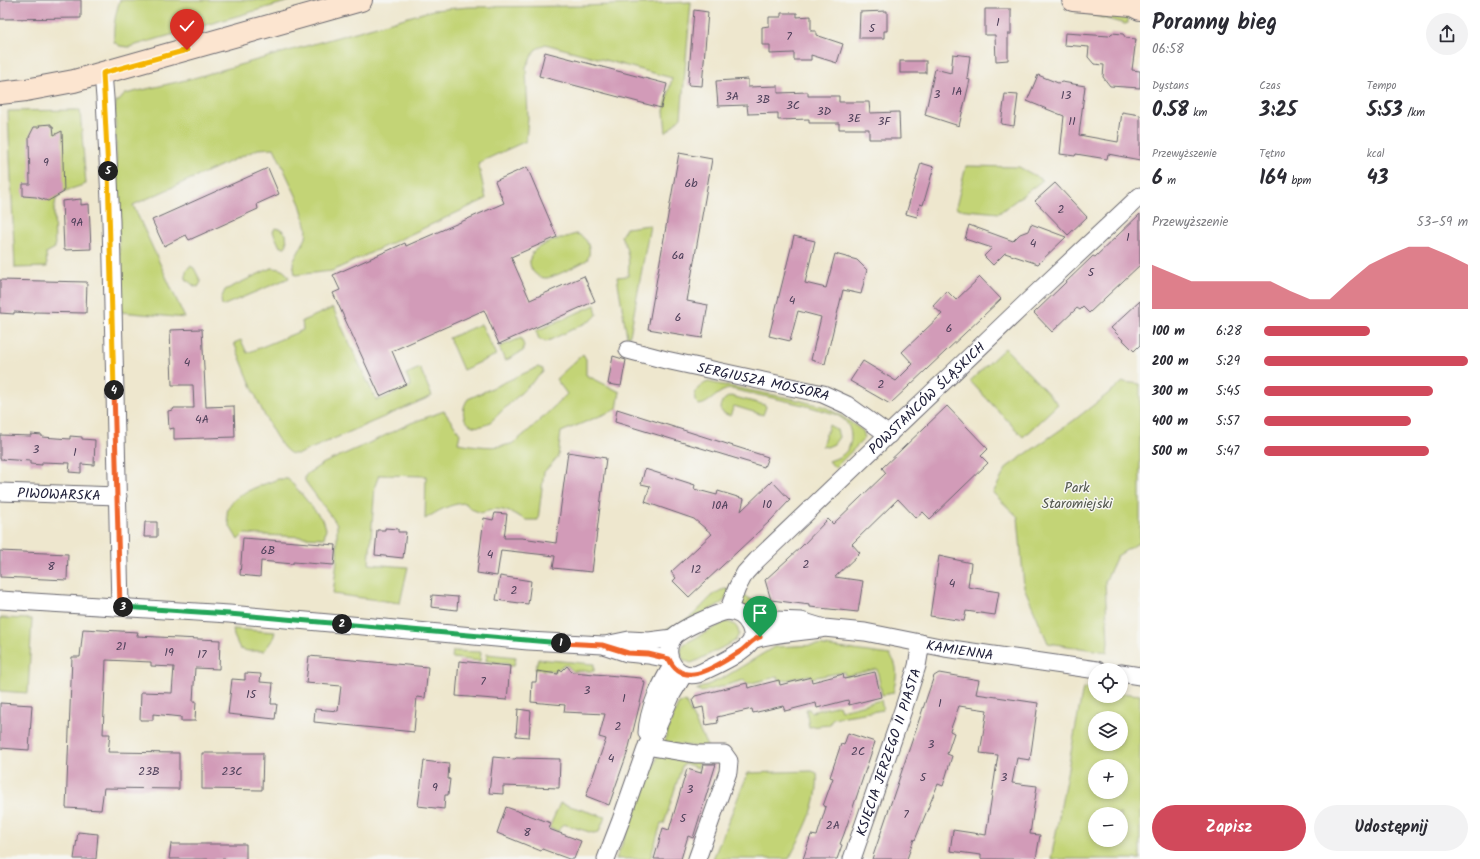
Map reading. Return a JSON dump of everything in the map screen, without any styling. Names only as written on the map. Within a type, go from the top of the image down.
[{"type":"main road","points":[[0,93],[50,86],[103,73],[361,0]]},
{"type":"main road","points":[[1073,0],[1132,5],[1140,9]]},
{"type":"street","name":"PIWOWARSKA","points":[[103,73],[111,221],[120,607]]},
{"type":"street","name":"POWSTAŃCÓW ŚLĄSKICH","points":[[728,611],[745,573],[1026,303],[1140,196]]},
{"type":"street","name":"SERGIUSZA MOSSORA","points":[[628,350],[666,360],[822,394],[847,405],[889,435]]},
{"type":"street","name":"PIWOWARSKA","points":[[0,492],[118,496]]},
{"type":"street","points":[[0,600],[229,614],[528,641],[602,645],[629,640],[649,641],[673,638]]},
{"type":"street","points":[[602,645],[628,653],[648,654],[675,666],[692,676],[707,670],[747,647],[752,640],[752,634],[748,622],[741,615],[728,611],[719,613],[683,630],[673,638],[669,648],[675,666]]},
{"type":"street","name":"KAMIENNA","points":[[748,622],[775,620],[801,621],[824,628],[865,632],[921,643],[1088,669]]},
{"type":"street","name":"KAMIENNA","points":[[752,640],[775,634],[800,633],[824,628]]},
{"type":"street","name":"KSIĘCIA JERZEGO II PIASTA","points":[[852,859],[912,682],[921,643]]},
{"type":"street","points":[[606,859],[647,746],[647,728],[653,706],[660,688],[675,666]]},
{"type":"street","points":[[1128,674],[1140,676]]},
{"type":"street","points":[[647,746],[696,754],[724,754],[729,761],[728,772],[697,859]]},
{"type":"green space","points":[[120,0],[293,0],[129,47],[120,46],[114,42],[115,21]]},
{"type":"green space","points":[[691,2],[681,117],[666,133],[664,111],[672,78],[545,44],[535,50],[526,67],[528,118],[526,141],[478,163],[486,199],[332,271],[295,275],[293,262],[306,238],[307,228],[300,204],[274,148],[258,149],[133,205],[185,318],[121,312],[115,115],[116,101],[119,101],[125,94],[190,79],[433,10],[469,7],[582,6]]},
{"type":"green space","points":[[1069,8],[1128,12],[1128,23],[1125,24]]},
{"type":"green space","points":[[80,110],[86,184],[65,191],[56,199],[54,211],[55,248],[46,253],[47,267],[15,268],[8,111]]},
{"type":"green space","points":[[966,166],[1019,167],[1043,180],[999,213],[957,209],[956,207]]},
{"type":"green space","points":[[650,225],[630,335],[627,337],[617,277],[628,276],[629,260],[627,250],[621,236],[626,228]]},
{"type":"green space","points":[[275,228],[281,229],[286,234],[287,244],[285,247],[280,247],[273,232]]},
{"type":"green space","points":[[576,234],[580,235],[586,240],[588,244],[589,256],[587,260],[547,278],[537,275],[534,272],[531,268],[530,259],[537,248],[560,238]]},
{"type":"green space","points":[[190,266],[194,268],[201,282],[198,287],[194,286],[186,279],[186,271]]},
{"type":"green space","points":[[271,268],[282,270],[289,278],[222,306],[221,299],[225,290]]},
{"type":"green space","points":[[595,305],[597,315],[592,320],[546,342],[539,339],[536,331]]},
{"type":"green space","points":[[333,308],[376,400],[382,399],[411,386],[406,374],[420,368],[432,396],[299,454],[290,453],[283,446],[267,419],[234,343],[241,340],[247,353],[303,330],[302,321]]},
{"type":"green space","points":[[481,324],[496,355],[463,370],[449,338]]},
{"type":"green space","points":[[521,338],[524,346],[523,351],[505,361],[499,347]]},
{"type":"green space","points":[[1005,348],[1058,404],[1023,437],[970,381]]},
{"type":"green space","points":[[583,354],[586,359],[586,375],[620,392],[617,409],[561,432],[558,457],[544,472],[538,520],[526,520],[513,513],[495,509],[481,513],[471,509],[465,503],[449,506],[425,519],[426,476],[379,475],[375,486],[369,564],[408,567],[400,603],[333,594],[337,560],[337,524],[305,481],[305,476],[308,473],[324,463],[411,423],[444,411],[460,434],[458,443],[492,447],[511,444],[530,429],[567,394],[556,379]]},
{"type":"green space","points":[[538,367],[543,369],[543,372],[490,422],[479,427],[469,424],[464,416],[463,410],[468,399]]},
{"type":"green space","points":[[708,382],[794,399],[825,407],[840,415],[863,431],[865,438],[835,468],[829,461],[843,454],[849,447],[851,440],[848,425],[841,417],[832,413],[787,401],[731,389],[722,391],[707,402],[699,405],[695,401],[696,391]]},
{"type":"green space","name":"Park Staromiejski","points":[[1123,382],[1140,384],[1140,542],[1117,556],[1105,582],[1108,642],[1107,652],[1048,643],[1024,587],[1018,517],[993,493],[1007,467],[1073,421]]},
{"type":"green space","points":[[731,396],[765,405],[766,407],[763,415],[734,406],[730,416],[723,413],[720,409],[721,404],[725,399]]},
{"type":"green space","points":[[829,425],[837,430],[839,437],[834,444],[827,447],[822,446]]},
{"type":"green space","points":[[278,479],[288,479],[324,522],[326,529],[324,538],[244,534],[238,540],[228,521],[227,512],[230,505],[244,493]]},
{"type":"green space","points":[[725,589],[731,590],[724,601],[720,604],[667,633],[663,631],[689,618],[715,593]]},
{"type":"green space","points":[[741,593],[766,609],[770,616],[753,613],[744,609],[740,602]]},
{"type":"green space","points":[[0,618],[32,619],[28,693],[0,691]]},
{"type":"green space","points":[[725,622],[733,624],[738,629],[739,634],[735,641],[691,663],[684,660],[681,652],[684,644]]},
{"type":"green space","points":[[233,629],[275,632],[273,639],[264,651],[248,651],[240,649],[234,636]]},
{"type":"green space","points":[[817,645],[890,655],[896,669],[893,693],[882,695],[877,669],[845,676],[844,672],[811,678],[810,675],[781,681],[777,677],[747,684],[744,680],[702,692],[696,690],[723,678],[774,647]]},
{"type":"green space","points":[[453,651],[481,652],[480,661],[452,658]]},
{"type":"green space","points":[[487,654],[516,657],[514,666],[486,661]]},
{"type":"green space","points":[[538,659],[594,664],[594,671],[573,671],[567,665],[562,666],[555,671],[535,669]]},
{"type":"green space","points":[[1083,688],[1088,689],[1088,703],[1128,703],[1128,694],[1140,695],[1140,859],[1051,859]]},
{"type":"green space","points":[[881,700],[883,710],[833,718],[829,725],[809,727],[806,709],[809,709],[811,712],[839,705],[841,710]]},
{"type":"green space","points":[[685,701],[708,748],[665,743],[667,732],[678,705]]},
{"type":"green space","points":[[658,756],[700,759],[698,768],[686,764],[682,766],[664,824],[661,824],[650,859],[616,859]]},
{"type":"green space","points":[[812,771],[817,773],[816,796],[805,828],[789,859],[713,859],[748,773]]},
{"type":"green space","points":[[560,803],[605,817],[599,832],[593,833],[563,824],[558,831],[549,828]]},
{"type":"building","points":[[0,0],[81,0],[81,18],[0,19]]},
{"type":"building","points":[[985,9],[1011,9],[1011,34],[1008,34],[1008,60],[996,61],[995,35],[985,35]]},
{"type":"building","points":[[694,10],[708,12],[702,86],[688,85]]},
{"type":"building","points":[[887,11],[887,31],[884,31],[884,38],[859,38],[860,12]]},
{"type":"building","points":[[781,13],[797,13],[797,17],[811,16],[811,31],[816,31],[816,35],[843,44],[837,63],[811,55],[811,60],[794,60],[794,53],[770,54],[770,45],[762,45],[762,27],[769,26],[769,17],[781,17]]},
{"type":"building","points":[[1065,33],[1109,36],[1112,33],[1123,34],[1126,38],[1136,39],[1132,70],[1140,71],[1140,88],[1110,86],[1103,77],[1104,65],[1094,64],[1088,57],[1089,47],[1064,45]]},
{"type":"building","points":[[545,52],[667,84],[661,108],[539,76]]},
{"type":"building","points":[[953,54],[970,56],[967,79],[970,80],[959,126],[925,115],[935,69],[951,73]]},
{"type":"building","points":[[900,61],[926,61],[926,73],[900,73]]},
{"type":"building","points":[[1038,75],[1058,83],[1062,82],[1085,86],[1079,135],[1118,142],[1122,112],[1140,115],[1140,160],[1108,154],[1107,159],[1076,154],[1075,156],[1060,154],[1064,116],[1027,101]]},
{"type":"building","points":[[748,79],[748,87],[778,86],[778,93],[808,92],[808,96],[839,96],[839,102],[869,102],[870,113],[899,112],[900,139],[869,139],[869,129],[839,129],[839,123],[809,123],[809,119],[778,120],[778,113],[748,114],[747,105],[718,106],[716,81]]},
{"type":"building","points":[[1005,94],[1018,95],[1014,126],[1001,124]]},
{"type":"building","points":[[51,124],[51,126],[53,126],[54,135],[62,131],[64,192],[48,201],[36,197],[23,196],[23,184],[30,184],[29,137],[34,127]]},
{"type":"building","points":[[679,153],[712,159],[687,301],[708,305],[702,338],[648,329]]},
{"type":"building","points":[[921,163],[934,167],[923,205],[920,204],[917,217],[906,214]]},
{"type":"building","points":[[527,167],[557,237],[511,257],[530,300],[584,276],[595,301],[499,344],[484,310],[392,351],[406,384],[380,396],[333,293],[340,290],[333,275],[405,243],[406,246],[504,203],[495,181]]},
{"type":"building","points":[[268,168],[279,194],[257,204],[258,209],[189,240],[186,235],[164,246],[152,220]]},
{"type":"building","points":[[1055,183],[1087,217],[1068,235],[1035,201]]},
{"type":"building","points":[[81,199],[81,205],[89,204],[91,249],[64,250],[62,201]]},
{"type":"building","points":[[1140,214],[1140,265],[1089,313],[1083,307],[1080,310],[1077,308],[1052,332],[1034,313],[1093,256],[1095,257]]},
{"type":"building","points":[[1031,224],[1066,237],[1038,264],[1005,253],[993,265],[984,256],[992,248],[965,239],[969,225],[1013,241],[1020,234],[1028,231]]},
{"type":"building","points":[[794,236],[815,241],[805,283],[826,288],[835,254],[857,260],[867,270],[861,294],[843,290],[825,364],[811,360],[821,317],[798,311],[790,341],[769,336]]},
{"type":"building","points":[[980,277],[1001,299],[890,404],[850,381],[863,361],[896,381],[913,364],[902,352],[942,314],[933,306],[947,291],[956,300]]},
{"type":"building","points":[[0,280],[87,282],[86,313],[0,313]]},
{"type":"building","points":[[1140,301],[1140,345],[1134,351],[1111,328]]},
{"type":"building","points":[[202,329],[206,407],[234,406],[235,437],[174,439],[174,428],[169,429],[168,411],[173,410],[174,408],[194,408],[193,385],[172,385],[170,330]]},
{"type":"building","points":[[613,356],[626,360],[621,386],[608,384]]},
{"type":"building","points":[[947,406],[988,449],[981,456],[988,463],[930,519],[923,512],[916,518],[898,499],[852,544],[860,553],[835,577],[863,581],[858,612],[810,607],[810,605],[771,600],[765,580],[801,547],[828,519],[833,524],[886,473],[882,468]]},
{"type":"building","points":[[617,409],[768,457],[764,467],[615,422]]},
{"type":"building","points":[[31,434],[42,435],[42,437],[70,439],[70,436],[95,440],[94,465],[81,464],[81,473],[69,472],[70,463],[42,462],[42,465],[30,464],[30,461],[0,459],[0,435],[31,436]]},
{"type":"building","points":[[568,452],[606,458],[592,572],[553,568],[555,556],[501,550],[497,576],[477,573],[484,518],[493,520],[495,513],[507,514],[504,538],[522,538],[556,543]]},
{"type":"building","points":[[645,469],[695,485],[694,489],[717,495],[718,491],[744,499],[741,511],[772,481],[790,500],[770,521],[689,597],[673,581],[676,578],[671,572],[712,534],[694,519],[645,502],[650,486],[641,484]]},
{"type":"building","points":[[145,522],[157,522],[157,537],[144,537]]},
{"type":"building","points":[[385,528],[398,529],[398,532],[406,532],[403,558],[375,555],[377,530],[385,530]]},
{"type":"building","points":[[243,538],[336,545],[334,565],[293,562],[293,564],[261,561],[260,577],[240,575]]},
{"type":"building","points":[[0,551],[68,554],[67,580],[0,577]]},
{"type":"building","points":[[939,556],[971,563],[968,587],[999,592],[995,615],[966,611],[964,621],[930,616]]},
{"type":"building","points":[[500,576],[531,581],[528,604],[496,600]]},
{"type":"building","points":[[432,595],[458,597],[457,610],[431,607]]},
{"type":"building","points":[[83,629],[138,632],[137,636],[220,640],[219,669],[195,668],[193,701],[196,701],[195,721],[181,721],[181,717],[153,714],[153,720],[140,720],[141,692],[172,693],[174,667],[151,666],[151,662],[106,660],[103,734],[110,734],[108,752],[179,753],[179,789],[104,788],[101,810],[66,808],[72,657],[80,657]]},
{"type":"building","points":[[309,656],[428,667],[425,698],[417,697],[414,732],[314,722],[315,709],[338,711],[341,686],[306,683]]},
{"type":"building","points":[[459,661],[510,666],[507,700],[456,696]]},
{"type":"building","points":[[567,666],[572,672],[641,678],[645,683],[628,751],[609,805],[586,796],[606,739],[599,737],[605,714],[564,712],[565,705],[531,702],[532,682],[536,682],[537,671],[558,674],[559,670],[562,671]]},
{"type":"building","points":[[875,672],[881,697],[849,705],[848,700],[817,708],[816,703],[785,711],[783,706],[753,713],[752,709],[717,717],[718,723],[706,725],[703,707],[695,709],[692,700],[695,696],[747,683],[748,688],[779,680],[780,685],[811,677],[812,682],[843,674],[844,679]]},
{"type":"building","points":[[245,673],[261,674],[260,682],[273,683],[271,704],[277,704],[275,719],[228,714],[232,679],[245,680]]},
{"type":"building","points":[[939,673],[979,680],[976,694],[1038,703],[1030,760],[1017,758],[1012,783],[1037,786],[1030,834],[1040,835],[1036,859],[981,859],[981,855],[950,851],[953,830],[986,835],[998,755],[980,753],[987,710],[959,706],[950,731],[954,733],[947,754],[952,756],[943,786],[938,784],[907,859],[872,859],[934,676]]},
{"type":"building","points":[[0,703],[32,705],[29,750],[0,748]]},
{"type":"building","points":[[518,709],[531,711],[529,737],[516,736]]},
{"type":"building","points":[[848,733],[875,742],[840,844],[842,845],[837,859],[803,859],[811,835],[817,836],[826,807],[823,806],[833,778],[830,777],[841,744],[844,745]]},
{"type":"building","points":[[202,753],[263,753],[262,790],[202,789]]},
{"type":"building","points":[[493,757],[515,759],[560,759],[559,788],[503,786],[503,794],[489,793]]},
{"type":"building","points":[[424,761],[449,764],[448,779],[450,779],[448,795],[445,795],[444,809],[418,806]]},
{"type":"building","points":[[703,764],[716,764],[693,838],[688,836],[681,859],[654,859],[663,828],[669,830],[687,769],[701,773]]},
{"type":"building","points":[[506,807],[551,823],[549,829],[581,841],[574,859],[569,859],[542,849],[541,851],[497,833]]},
{"type":"building","points":[[78,832],[98,834],[96,859],[74,859]]},
{"type":"building","points":[[171,844],[246,844],[246,859],[169,859]]},
{"type":"route","points":[[187,50],[103,73],[111,221],[120,607],[282,618],[528,641],[602,645],[628,653],[648,654],[669,659],[672,666],[678,671],[692,676],[707,670],[741,651],[747,647],[752,640],[760,637]]}]
